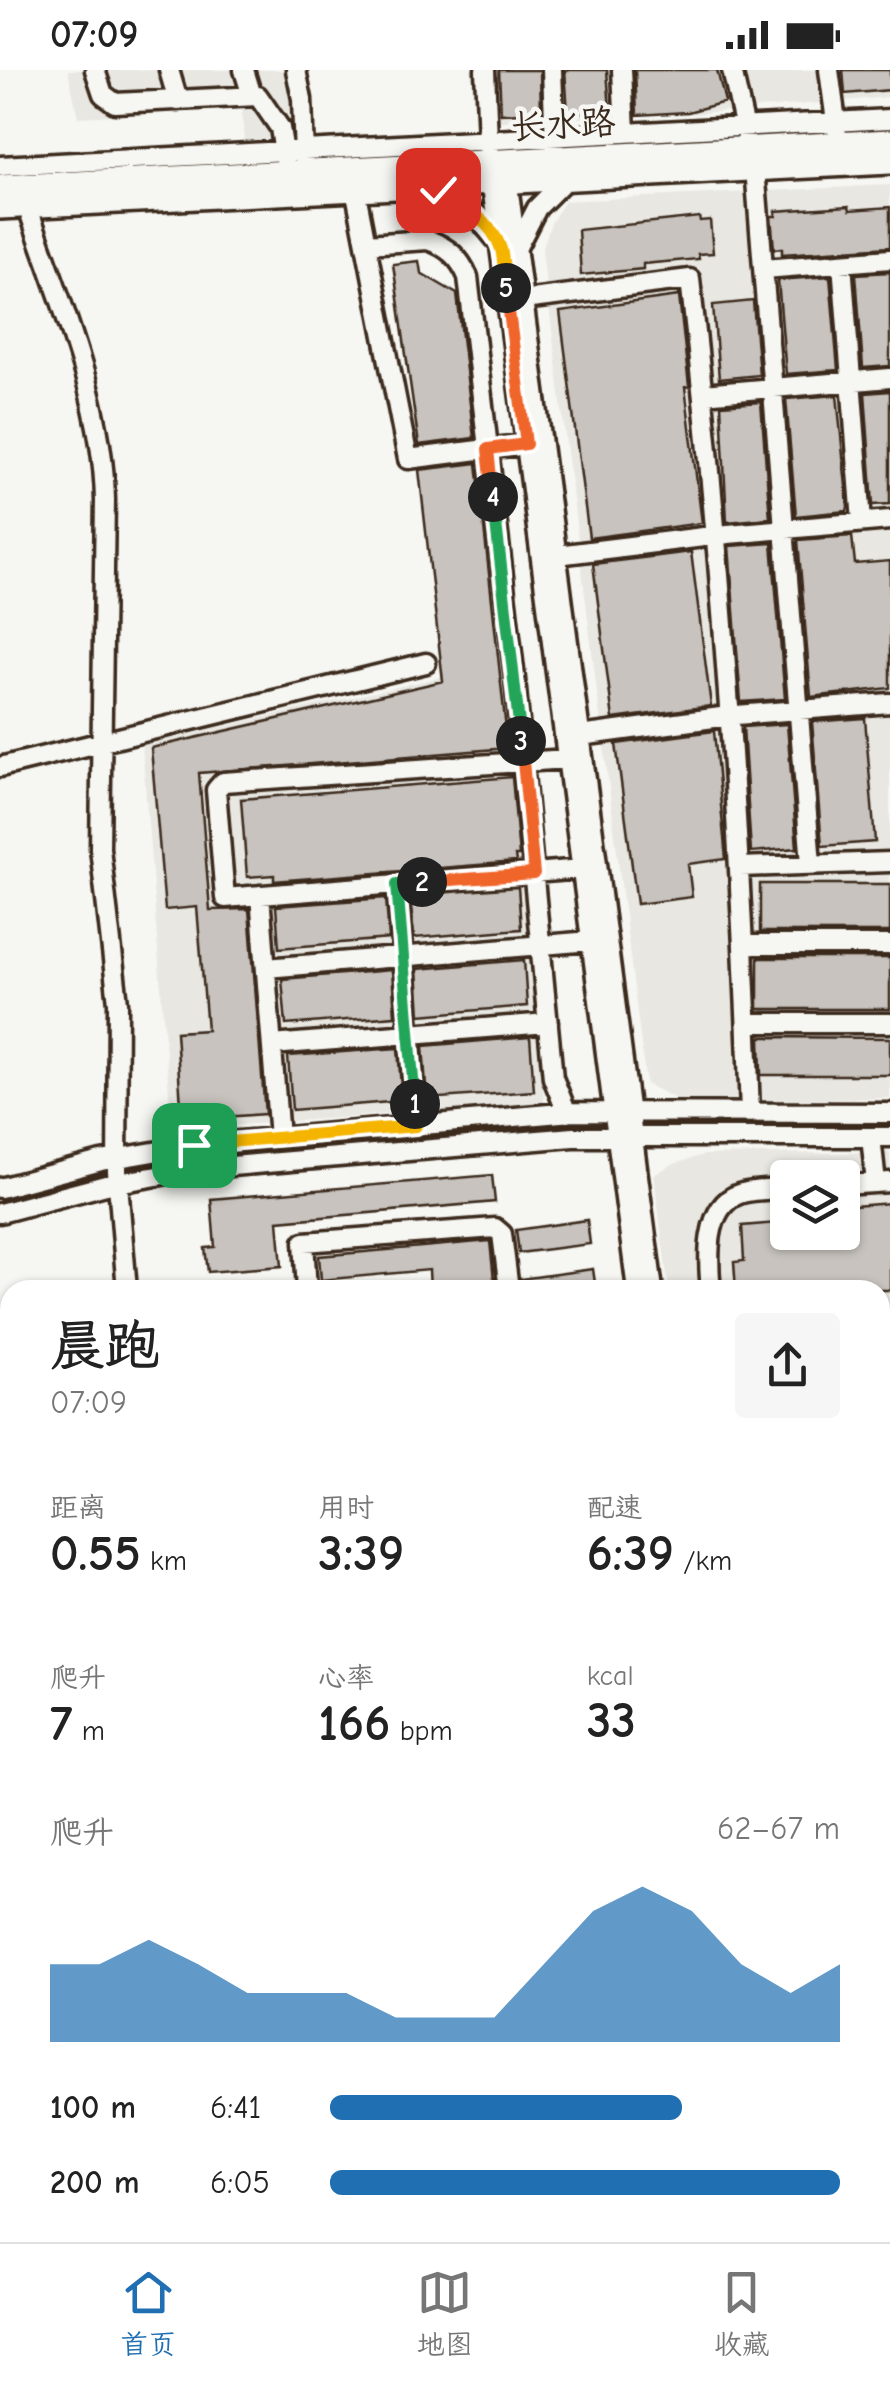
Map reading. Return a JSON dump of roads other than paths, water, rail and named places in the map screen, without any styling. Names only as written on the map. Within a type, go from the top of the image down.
[{"type":"highway","name":"长水路","points":[[0,206],[425,184],[496,165],[559,157],[749,148],[837,133],[890,142]]},
{"type":"highway","name":"长水路","points":[[749,148],[890,160]]},
{"type":"highway","name":"长水路","points":[[0,188],[295,161],[496,165]]},
{"type":"street","points":[[95,70],[103,94],[114,104],[258,96],[280,128],[295,161]]},
{"type":"street","points":[[169,70],[178,101]]},
{"type":"street","points":[[244,70],[252,96]]},
{"type":"street","points":[[295,161],[302,99],[296,70]]},
{"type":"street","points":[[485,70],[508,247],[526,444],[591,942],[622,1112]]},
{"type":"street","points":[[508,247],[537,208],[559,157],[552,70]]},
{"type":"street","points":[[622,70],[625,132]]},
{"type":"street","points":[[732,70],[749,148],[764,268],[811,864]]},
{"type":"street","points":[[829,70],[837,133],[890,119]]},
{"type":"street","points":[[496,165],[559,157],[625,132],[749,148]]},
{"type":"street","points":[[0,166],[295,161]]},
{"type":"street","points":[[425,184],[472,212],[508,247],[523,300],[580,736],[625,1137],[636,1280]]},
{"type":"street","points":[[355,188],[408,459],[526,444]]},
{"type":"street","points":[[27,205],[90,395],[103,456],[100,848],[118,1025],[117,1183],[126,1280]]},
{"type":"street","points":[[366,244],[428,240],[445,247],[459,260],[468,277],[523,762],[553,1078],[567,1113]]},
{"type":"street","points":[[764,268],[890,259]]},
{"type":"street","points":[[842,262],[862,522]]},
{"type":"street","points":[[523,300],[690,279],[704,394],[740,867],[750,1112]]},
{"type":"street","points":[[704,394],[890,378]]},
{"type":"street","points":[[557,555],[715,535],[890,520]]},
{"type":"street","points":[[0,767],[426,663]]},
{"type":"street","points":[[580,736],[728,716],[890,703]]},
{"type":"street","points":[[567,759],[223,782],[216,790],[225,898],[582,870]]},
{"type":"street","points":[[740,867],[890,862]]},
{"type":"street","points":[[397,884],[416,1126]]},
{"type":"street","points":[[260,895],[280,1138]]},
{"type":"street","points":[[266,968],[591,942]]},
{"type":"street","points":[[744,945],[890,945]]},
{"type":"street","points":[[272,1046],[548,1023]]},
{"type":"street","points":[[746,1023],[890,1024]]},
{"type":"street","points":[[0,1188],[117,1158],[194,1145],[567,1113],[890,1113]]},
{"type":"street","points":[[0,1213],[117,1183],[197,1169],[573,1137],[880,1137],[883,1182]]},
{"type":"street","points":[[625,1137],[651,1280]]},
{"type":"street","points":[[711,1280],[709,1247],[716,1218],[724,1205],[741,1193],[770,1191]]},
{"type":"street","points":[[306,1280],[304,1242],[494,1228],[502,1234],[508,1280]]}]
